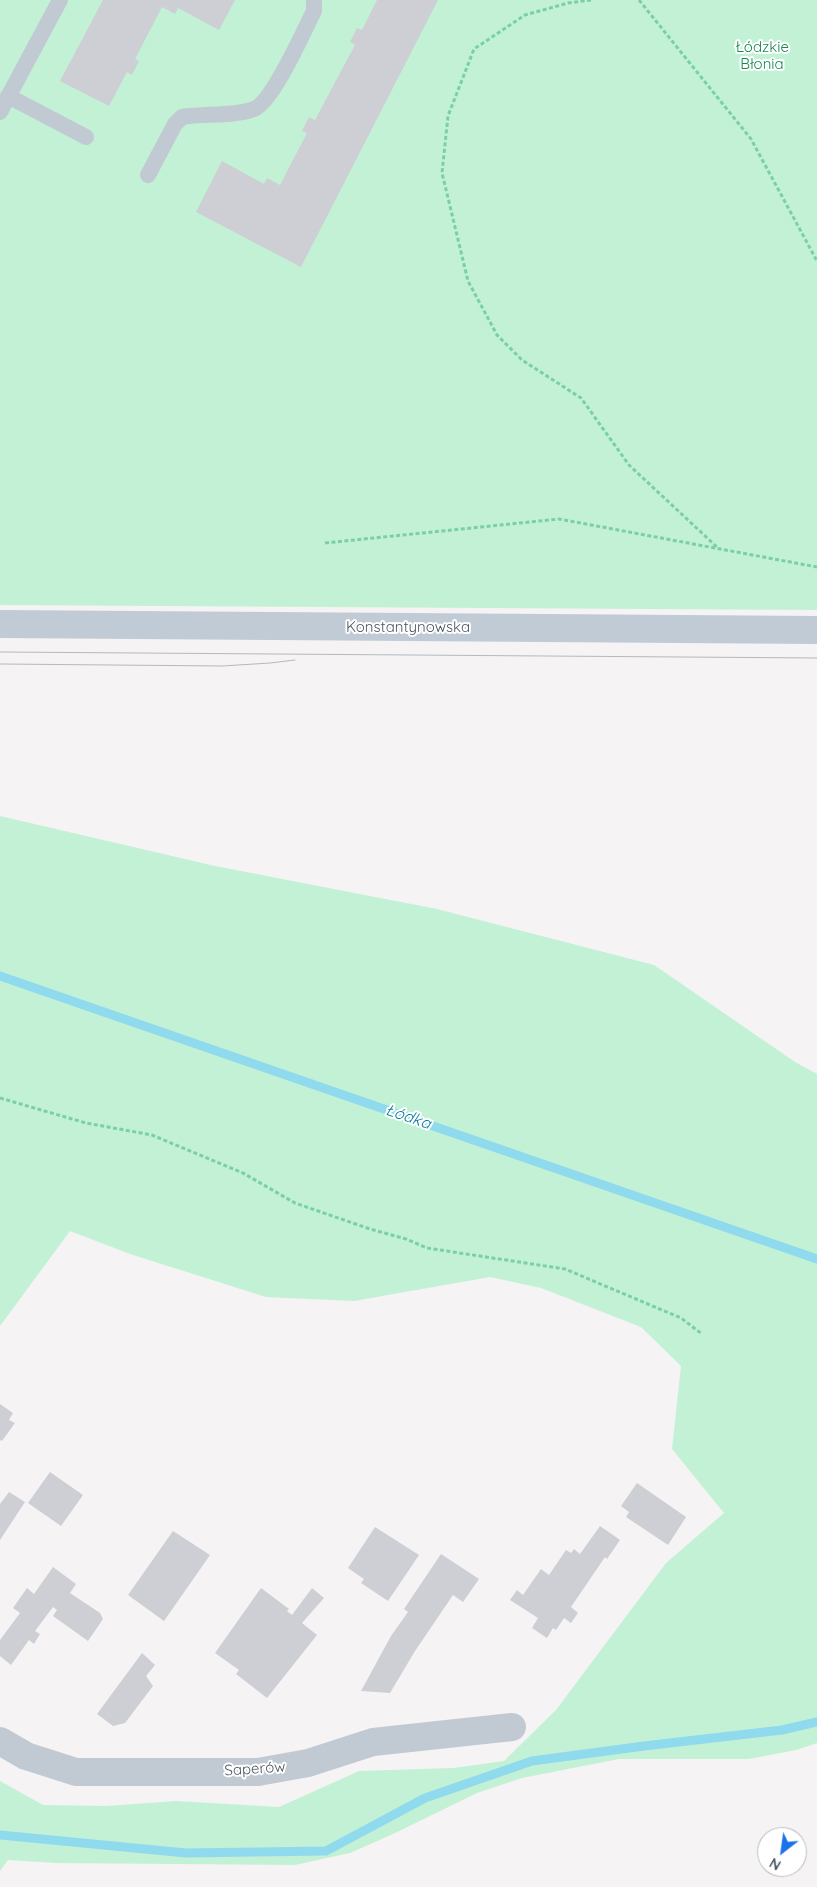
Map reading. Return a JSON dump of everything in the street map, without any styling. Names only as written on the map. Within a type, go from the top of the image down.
[{"type":"main road","name":"Konstantynowska","points":[[0,624],[817,630]]},
{"type":"street","name":"Saperów","points":[[0,1741],[26,1756],[76,1772],[258,1772],[308,1763],[373,1742],[512,1727]]},
{"type":"lane","points":[[0,112],[60,0]]},
{"type":"lane","points":[[148,176],[175,124],[182,117],[241,112],[257,108],[270,95],[314,11],[314,0]]},
{"type":"lane","points":[[8,96],[86,137]]},
{"type":"path","points":[[591,0],[568,3],[525,15],[474,49],[448,116],[442,173],[468,281],[497,335],[522,360],[581,398],[629,464],[718,548]]},
{"type":"path","points":[[639,0],[751,139],[817,261]]},
{"type":"path","points":[[326,543],[559,519],[817,567]]},
{"type":"path","points":[[0,1098],[86,1123],[152,1135],[242,1173],[295,1203],[428,1248],[565,1269],[681,1318],[702,1334]]},
{"type":"green space","name":"Łódzkie Błonia","points":[[0,0],[817,0],[817,610],[0,605]]},
{"type":"green space","points":[[0,816],[215,866],[437,909],[654,965],[795,1062],[817,1074],[817,1743],[796,1750],[749,1759],[619,1759],[522,1778],[477,1793],[350,1853],[295,1865],[56,1863],[8,1860],[0,1871],[0,1781],[43,1805],[106,1806],[176,1801],[279,1807],[359,1771],[454,1768],[504,1761],[556,1710],[666,1563],[724,1513],[672,1449],[681,1366],[641,1327],[541,1288],[490,1277],[354,1301],[266,1297],[130,1254],[70,1231],[0,1326]]},
{"type":"building","points":[[103,0],[235,0],[219,30],[178,8],[175,14],[162,7],[135,59],[139,61],[132,75],[127,72],[109,106],[60,81]]},
{"type":"building","points":[[377,0],[438,0],[301,267],[196,212],[222,161],[264,184],[267,178],[280,185],[307,133],[302,131],[309,117],[315,120],[355,45],[350,42],[357,28],[362,30]]},
{"type":"building","points":[[0,1404],[13,1413],[9,1420],[15,1423],[2,1441],[0,1440]]},
{"type":"building","points":[[50,1472],[83,1495],[61,1526],[28,1503]]},
{"type":"building","points":[[637,1483],[686,1517],[668,1545],[626,1517],[629,1512],[621,1506]]},
{"type":"building","points":[[9,1492],[25,1502],[0,1540],[0,1504]]},
{"type":"building","points":[[600,1526],[620,1540],[607,1559],[605,1557],[571,1607],[578,1613],[571,1623],[564,1618],[556,1630],[553,1628],[547,1638],[532,1628],[538,1618],[510,1600],[517,1590],[523,1595],[541,1569],[549,1575],[566,1550],[571,1553],[574,1549],[580,1554]]},
{"type":"building","points":[[375,1527],[419,1555],[388,1601],[361,1583],[364,1579],[348,1568]]},
{"type":"building","points":[[173,1531],[210,1555],[164,1621],[128,1595]]},
{"type":"building","points":[[441,1554],[479,1579],[463,1602],[453,1595],[415,1651],[390,1693],[361,1691],[391,1636],[408,1612],[404,1609]]},
{"type":"building","points":[[53,1567],[76,1584],[70,1593],[100,1613],[103,1619],[88,1641],[53,1616],[57,1610],[53,1607],[35,1631],[40,1634],[34,1644],[29,1640],[11,1665],[0,1656],[0,1640],[20,1613],[13,1608],[27,1588],[34,1594]]},
{"type":"building","points":[[261,1588],[289,1609],[287,1611],[292,1615],[312,1588],[324,1598],[302,1623],[317,1635],[267,1698],[236,1674],[239,1670],[215,1653]]},
{"type":"building","points":[[142,1653],[155,1665],[146,1676],[153,1686],[125,1723],[113,1726],[97,1714]]},
{"type":"waterway","name":"Łódka","points":[[0,976],[817,1259]]},
{"type":"waterway","points":[[0,1835],[186,1853],[326,1851],[425,1798],[532,1761],[782,1730],[817,1722]]},
{"type":"tram line","points":[[0,652],[817,658]]},
{"type":"tram line","points":[[0,664],[222,666],[295,660]]}]
